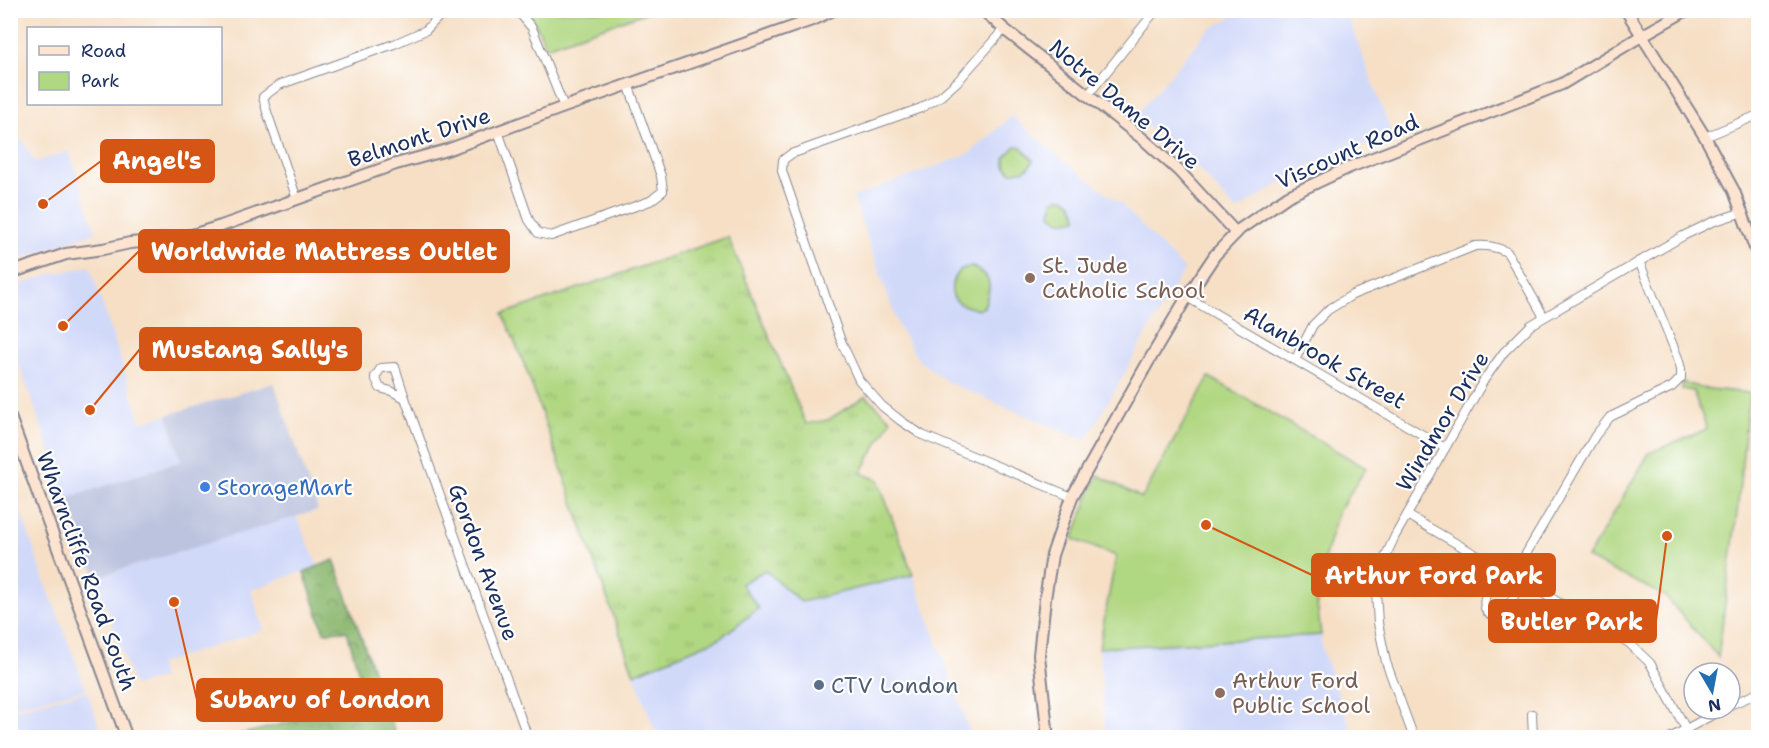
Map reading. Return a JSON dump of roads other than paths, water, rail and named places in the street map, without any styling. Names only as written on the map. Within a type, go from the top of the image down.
[{"type":"street","points":[[297,199],[263,97],[279,85],[394,44],[426,30],[445,10]]},
{"type":"street","points":[[517,10],[532,28],[564,107]]},
{"type":"street","name":"Belmont Drive","points":[[10,273],[66,254],[192,235],[221,226],[394,164],[447,150],[815,19],[833,10]]},
{"type":"street","name":"Notre Dame Drive","points":[[983,10],[1004,30],[1143,139],[1179,171],[1236,233]]},
{"type":"street","points":[[1088,95],[1156,10]]},
{"type":"street","points":[[1626,10],[1705,137],[1734,191],[1758,256]]},
{"type":"street","name":"Viscount Road","points":[[1048,738],[1039,655],[1052,555],[1072,497],[1147,364],[1215,255],[1236,233],[1288,196],[1350,167],[1562,84],[1687,10]]},
{"type":"street","points":[[1004,30],[958,81],[941,96],[921,108],[791,154],[783,160],[782,171],[841,341],[860,380],[882,406],[922,435],[1072,497]]},
{"type":"street","points":[[498,131],[529,220],[538,233],[551,237],[650,201],[663,191],[661,177],[628,84]]},
{"type":"street","points":[[1705,137],[1758,115]]},
{"type":"street","name":"Windmor Drive","points":[[1414,738],[1386,662],[1378,623],[1376,591],[1381,566],[1395,536],[1484,380],[1504,352],[1530,325],[1683,236],[1712,222],[1743,212]]},
{"type":"street","points":[[1295,360],[1313,325],[1328,310],[1352,294],[1475,246],[1496,247],[1507,252],[1544,317]]},
{"type":"street","points":[[1513,576],[1594,436],[1610,417],[1672,387],[1681,378],[1678,358],[1640,261]]},
{"type":"street","name":"Alanbrook Street","points":[[1187,297],[1445,448]]},
{"type":"street","name":"Gordon Avenue","points":[[405,399],[380,388],[375,377],[381,368],[395,367],[528,738]]},
{"type":"street","name":"Wharncliffe Road South","points":[[10,417],[127,738]]},
{"type":"street","points":[[1407,515],[1629,643],[1650,663],[1686,729]]},
{"type":"street","points":[[1499,568],[1484,599],[1483,607],[1487,614],[1494,617],[1505,610],[1522,581]]},
{"type":"street","points":[[1742,700],[1758,693]]},
{"type":"street","points":[[1532,714],[1533,738]]},
{"type":"street","points":[[1670,738],[1701,721]]},
{"type":"place","name":"Angel's","points":[[43,204]]},
{"type":"place","name":"St. Jude Catholic School","points":[[1030,278]]},
{"type":"place","name":"Worldwide Mattress Outlet","points":[[63,326]]},
{"type":"place","name":"Mustang Sally's","points":[[90,410]]},
{"type":"place","name":"StorageMart","points":[[205,487]]},
{"type":"place","name":"Arthur Ford Park","points":[[1206,525]]},
{"type":"place","name":"Butler Park","points":[[1667,536]]},
{"type":"place","name":"Subaru of London","points":[[174,602]]},
{"type":"place","name":"CTV London","points":[[819,685]]},
{"type":"place","name":"Arthur Ford Public School","points":[[1220,693]]}]
